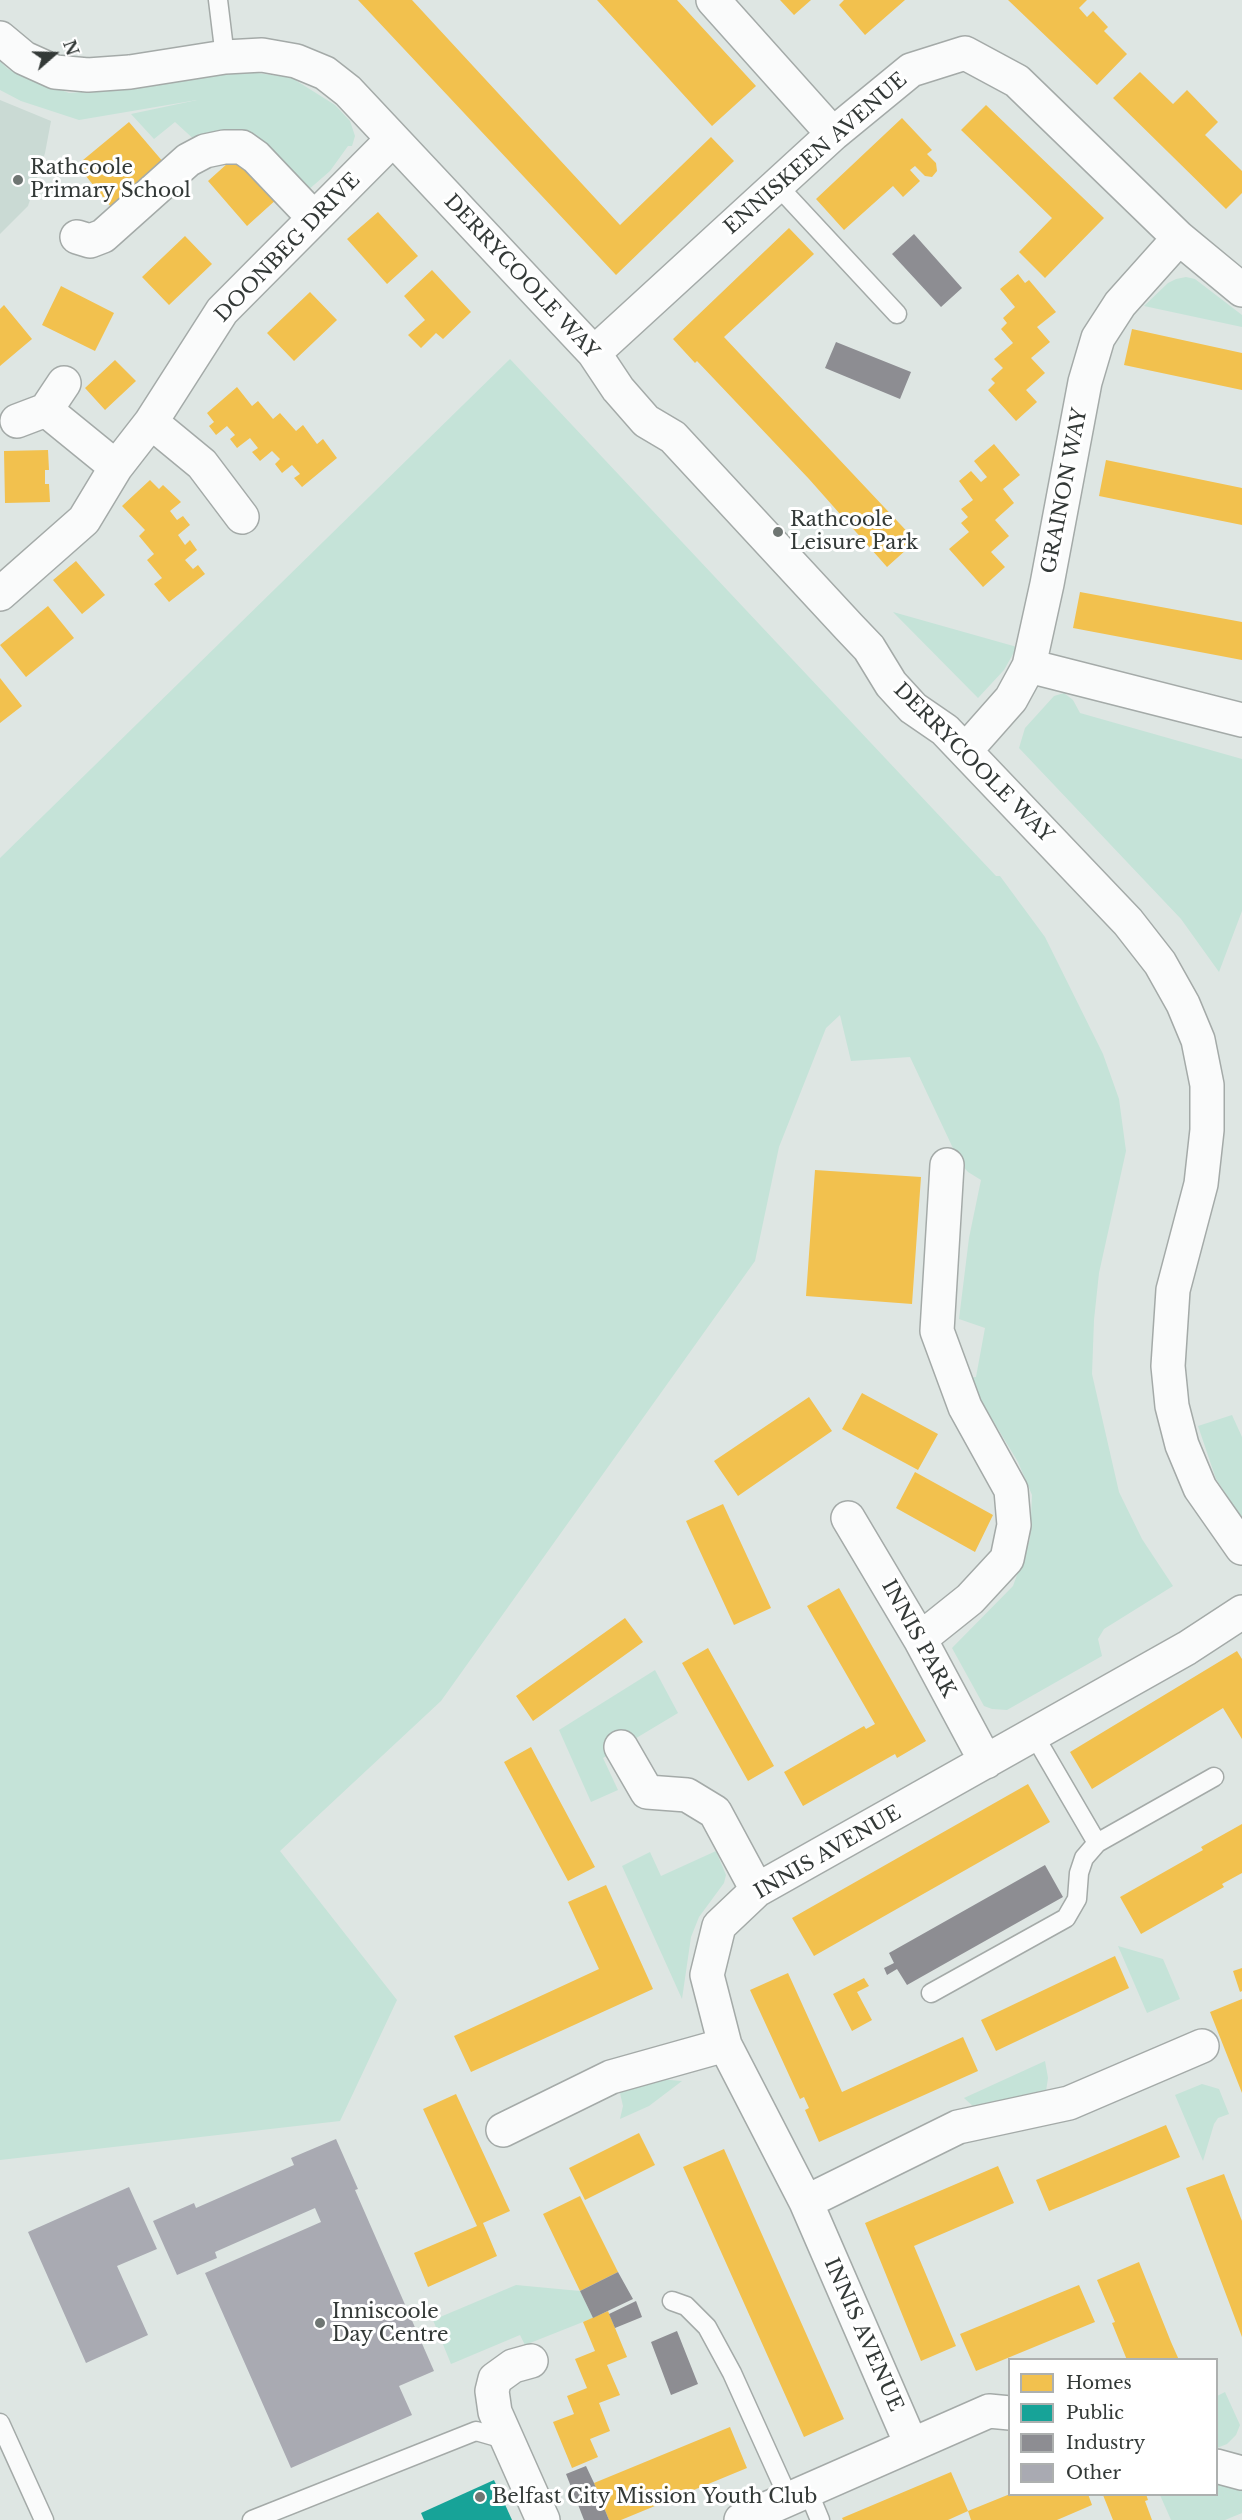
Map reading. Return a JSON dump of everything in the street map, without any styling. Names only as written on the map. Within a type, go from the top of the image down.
[{"type":"street","points":[[713,0],[833,134]]},
{"type":"street","name":"DERRYCOOLE WAY","points":[[0,38],[24,58],[55,72],[88,75],[130,72],[225,57],[262,55],[296,61],[325,73],[348,91],[594,353],[618,389],[642,416],[673,438],[869,648],[891,684],[913,708],[945,730],[1128,922],[1160,963],[1183,1004],[1198,1040],[1208,1085],[1208,1130],[1201,1184],[1173,1290],[1168,1366],[1172,1406],[1182,1445],[1200,1488],[1242,1548]]},
{"type":"street","name":"ENNISKEEN AVENUE","points":[[594,353],[833,134],[911,70],[965,53],[1017,81],[1179,237],[1242,290]]},
{"type":"street","name":"DOONBEG DRIVE","points":[[0,594],[84,520],[116,467],[151,422],[222,311],[393,139]]},
{"type":"street","points":[[77,237],[90,241],[103,236],[188,160],[205,151],[224,147],[242,147],[256,157],[314,218]]},
{"type":"street","name":"GRAINON WAY","points":[[965,751],[1011,699],[1029,666],[1085,382],[1098,338],[1120,304],[1179,237]]},
{"type":"street","points":[[64,383],[32,416],[116,467]]},
{"type":"street","points":[[151,422],[202,464],[242,517]]},
{"type":"street","points":[[1029,666],[1242,720]]},
{"type":"street","points":[[920,1639],[970,1599],[1007,1559],[1014,1525],[1011,1490],[965,1407],[937,1331],[947,1165]]},
{"type":"street","name":"INNIS PARK","points":[[848,1518],[920,1639],[986,1762]]},
{"type":"street","name":"INNIS AVENUE","points":[[911,2444],[806,2202],[725,2044],[707,1975],[719,1926],[757,1890],[1187,1648],[1242,1612]]},
{"type":"street","points":[[621,1747],[647,1792],[687,1795],[715,1812],[757,1890]]},
{"type":"street","points":[[502,2130],[612,2077],[725,2044]]},
{"type":"street","points":[[806,2202],[958,2127],[1069,2103],[1202,2046]]},
{"type":"street","points":[[531,2361],[513,2366],[495,2379],[492,2391],[495,2412],[543,2520]]},
{"type":"street","points":[[741,2520],[806,2503],[911,2444],[989,2411],[1008,2413]]},
{"type":"street","points":[[1218,2467],[1242,2473]]},
{"type":"lane","points":[[218,0],[225,57]]},
{"type":"lane","points":[[777,185],[897,314]]},
{"type":"lane","points":[[1034,1735],[1098,1843]]},
{"type":"lane","points":[[931,1993],[1066,1918],[1077,1899],[1079,1873],[1084,1858],[1098,1843],[1214,1777]]},
{"type":"lane","points":[[672,2301],[686,2306],[707,2328],[806,2503]]},
{"type":"lane","points":[[0,2423],[44,2520]]},
{"type":"lane","points":[[252,2520],[476,2431],[497,2437],[511,2451]]},
{"type":"shaded area","name":"Rathcoole Primary School","points":[[0,100],[51,121],[45,153],[28,206],[0,234]]},
{"type":"green space","points":[[0,61],[8,69],[69,93],[122,89],[189,78],[251,72],[292,78],[335,105],[350,121],[355,136],[352,146],[348,146],[330,171],[307,191],[198,143],[175,122],[154,139],[131,114],[197,100],[79,120],[21,101],[0,90]]},
{"type":"green space","points":[[1186,277],[1195,279],[1242,315],[1242,327],[1144,306],[1168,283]]},
{"type":"green space","points":[[510,359],[996,876],[1000,876],[1045,937],[1103,1054],[1119,1099],[1126,1151],[1099,1273],[1092,1374],[1119,1492],[1142,1539],[1173,1586],[1104,1629],[1098,1639],[1102,1656],[1007,1710],[984,1706],[952,1648],[1013,1586],[1030,1539],[1032,1495],[1018,1462],[967,1378],[976,1377],[985,1328],[959,1319],[969,1238],[981,1180],[968,1172],[960,1163],[910,1057],[851,1061],[840,1015],[826,1028],[779,1147],[755,1261],[441,1701],[280,1851],[397,2000],[340,2121],[0,2160],[0,858]]},
{"type":"green space","points":[[893,612],[1017,647],[1004,670],[978,698]]},
{"type":"green space","points":[[1064,693],[1073,700],[1080,713],[1242,759],[1242,911],[1219,972],[1181,919],[1019,748],[1025,728],[1054,696]]},
{"type":"green space","points":[[1232,1415],[1242,1437],[1242,1518],[1216,1479],[1198,1426]]},
{"type":"green space","points":[[655,1670],[678,1713],[603,1758],[618,1790],[591,1802],[559,1730]]},
{"type":"green space","points":[[716,1851],[726,1875],[724,1883],[699,1917],[691,1937],[682,1999],[622,1866],[650,1852],[661,1876]]},
{"type":"green space","points":[[1118,1946],[1163,1959],[1180,1999],[1147,2013]]},
{"type":"green space","points":[[1045,2061],[1048,2078],[1046,2091],[1035,2102],[976,2109],[964,2098]]},
{"type":"green space","points":[[659,2079],[682,2081],[649,2106],[620,2119],[623,2106],[620,2093],[623,2090]]},
{"type":"green space","points":[[1202,2084],[1219,2089],[1229,2114],[1218,2118],[1214,2124],[1203,2161],[1175,2095]]},
{"type":"green space","points":[[516,2285],[580,2291],[593,2318],[525,2345],[520,2335],[451,2364],[433,2320]]},
{"type":"green space","points":[[1225,2392],[1240,2425],[1236,2435],[1227,2444],[1218,2448],[1218,2396]]},
{"type":"green space","points":[[1218,2479],[1242,2486],[1242,2513],[1225,2520],[1171,2520],[1160,2496],[1218,2496]]},
{"type":"building: Homes","points":[[358,0],[412,0],[620,225],[711,137],[734,161],[616,275]]},
{"type":"building: Homes","points":[[597,0],[677,0],[756,86],[712,126]]},
{"type":"building: Homes","points":[[780,0],[811,0],[794,15]]},
{"type":"building: Homes","points":[[844,0],[905,0],[865,35],[839,5]]},
{"type":"building: Homes","points":[[1008,0],[1087,0],[1079,8],[1087,17],[1093,11],[1108,27],[1104,31],[1127,54],[1097,85]]},
{"type":"building: Homes","points":[[1140,72],[1173,104],[1187,90],[1218,122],[1205,135],[1242,171],[1242,193],[1226,209],[1113,98]]},
{"type":"building: Homes","points":[[986,105],[1104,218],[1045,278],[1019,252],[1052,218],[961,130]]},
{"type":"building: Homes","points":[[902,118],[932,150],[927,154],[936,163],[937,171],[932,177],[925,176],[915,166],[910,170],[920,181],[903,197],[893,186],[844,230],[816,199]]},
{"type":"building: Homes","points":[[129,122],[164,163],[111,207],[77,165]]},
{"type":"building: Homes","points":[[238,154],[278,198],[247,226],[208,181]]},
{"type":"building: Homes","points":[[378,212],[418,256],[387,284],[347,239]]},
{"type":"building: Homes","points":[[789,228],[814,254],[724,337],[916,541],[887,567],[809,479],[697,361],[695,363],[673,339]]},
{"type":"building: Homes","points":[[185,236],[212,264],[169,305],[142,277]]},
{"type":"building: Homes","points":[[432,270],[471,312],[443,339],[436,333],[421,348],[408,335],[425,320],[404,296]]},
{"type":"building: Homes","points":[[1018,274],[1025,283],[1029,280],[1056,312],[1037,327],[1050,342],[1031,358],[1045,373],[1026,390],[1037,402],[1016,421],[988,390],[995,383],[991,379],[1003,368],[994,359],[1013,343],[1001,329],[1007,323],[1003,318],[1015,307],[1000,289]]},
{"type":"building: Homes","points":[[61,286],[114,313],[95,351],[42,325]]},
{"type":"building: Homes","points":[[310,292],[337,320],[294,361],[267,333]]},
{"type":"building: Homes","points":[[4,305],[32,339],[0,366],[0,309]]},
{"type":"building: Homes","points":[[1132,329],[1242,353],[1242,390],[1124,365]]},
{"type":"building: Homes","points":[[115,360],[136,381],[105,410],[85,388]]},
{"type":"building: Homes","points":[[237,387],[252,406],[258,401],[273,419],[280,413],[296,431],[303,425],[317,444],[323,439],[337,458],[302,487],[294,478],[300,474],[292,465],[282,473],[275,464],[280,459],[272,451],[260,461],[252,452],[258,448],[250,438],[237,448],[230,439],[235,435],[227,426],[216,435],[209,426],[214,422],[207,413]]},
{"type":"building: Homes","points":[[994,444],[1020,475],[1003,489],[1014,503],[995,520],[1009,536],[991,552],[1005,567],[983,587],[949,549],[969,532],[961,523],[968,517],[961,509],[973,500],[959,481],[971,471],[981,482],[987,477],[974,461]]},
{"type":"building: Homes","points":[[48,450],[49,470],[45,470],[45,484],[49,484],[50,502],[5,503],[4,451]]},
{"type":"building: Homes","points":[[1106,460],[1242,488],[1242,525],[1099,496]]},
{"type":"building: Homes","points":[[150,480],[159,489],[163,485],[181,502],[170,511],[177,520],[183,516],[190,525],[178,535],[185,545],[190,540],[197,550],[185,560],[193,569],[198,565],[205,574],[169,602],[154,584],[162,578],[147,560],[154,554],[139,536],[145,530],[122,506]]},
{"type":"building: Homes","points":[[76,561],[105,595],[82,614],[53,580]]},
{"type":"building: Homes","points":[[1080,592],[1242,622],[1242,660],[1073,628]]},
{"type":"building: Homes","points":[[48,606],[74,638],[26,677],[0,645]]},
{"type":"building: Homes","points":[[0,678],[22,706],[0,723]]},
{"type":"building: Homes","points":[[815,1170],[921,1177],[912,1304],[806,1296]]},
{"type":"building: Homes","points":[[862,1393],[938,1434],[918,1470],[842,1429]]},
{"type":"building: Homes","points":[[809,1397],[832,1431],[738,1496],[714,1461]]},
{"type":"building: Homes","points":[[915,1472],[993,1515],[975,1552],[896,1508]]},
{"type":"building: Homes","points":[[723,1504],[771,1608],[734,1625],[686,1521]]},
{"type":"building: Homes","points":[[839,1588],[926,1741],[897,1758],[895,1754],[803,1806],[784,1772],[864,1726],[866,1729],[875,1724],[807,1606]]},
{"type":"building: Homes","points":[[625,1618],[643,1642],[533,1721],[516,1696]]},
{"type":"building: Homes","points":[[708,1648],[774,1766],[748,1781],[682,1663]]},
{"type":"building: Homes","points":[[1237,1651],[1242,1659],[1242,1739],[1223,1708],[1092,1789],[1070,1752]]},
{"type":"building: Homes","points":[[531,1747],[595,1867],[568,1881],[504,1762]]},
{"type":"building: Homes","points":[[1028,1784],[1050,1822],[814,1956],[792,1918]]},
{"type":"building: Homes","points":[[1242,1824],[1242,1873],[1222,1884],[1224,1887],[1141,1934],[1120,1897],[1203,1850],[1201,1847]]},
{"type":"building: Homes","points":[[606,1885],[653,1989],[471,2072],[454,2036],[599,1969],[568,1902]]},
{"type":"building: Homes","points":[[1115,1956],[1129,1988],[996,2051],[981,2020]]},
{"type":"building: Homes","points":[[1242,1968],[1242,1991],[1240,1992],[1233,1971]]},
{"type":"building: Homes","points":[[788,1973],[842,2092],[963,2037],[978,2071],[819,2142],[805,2110],[809,2108],[804,2097],[800,2099],[750,1990]]},
{"type":"building: Homes","points":[[864,1978],[869,1986],[857,1992],[872,2020],[852,2031],[833,1994]]},
{"type":"building: Homes","points":[[1242,1999],[1242,2093],[1210,2012]]},
{"type":"building: Homes","points":[[456,2094],[510,2211],[483,2223],[497,2256],[428,2287],[414,2253],[477,2226],[423,2109]]},
{"type":"building: Homes","points":[[1166,2125],[1180,2157],[1049,2211],[1036,2180]]},
{"type":"building: Homes","points":[[639,2133],[655,2165],[585,2200],[569,2168]]},
{"type":"building: Homes","points":[[724,2149],[844,2419],[804,2437],[683,2167]]},
{"type":"building: Homes","points":[[998,2166],[1014,2203],[914,2246],[956,2346],[921,2361],[865,2223]]},
{"type":"building: Homes","points":[[1224,2174],[1242,2221],[1242,2337],[1186,2188]]},
{"type":"building: Homes","points":[[580,2196],[618,2272],[580,2291],[543,2214]]},
{"type":"building: Homes","points":[[1139,2262],[1178,2358],[1126,2358],[1112,2323],[1115,2322],[1097,2280]]},
{"type":"building: Homes","points":[[1079,2285],[1095,2322],[976,2371],[960,2334]]},
{"type":"building: Homes","points":[[608,2311],[627,2357],[607,2365],[620,2395],[599,2403],[610,2431],[590,2439],[598,2457],[572,2468],[553,2422],[574,2414],[567,2396],[587,2388],[575,2359],[595,2351],[583,2322]]},
{"type":"building: Homes","points":[[730,2427],[747,2468],[621,2520],[609,2520],[594,2483]]},
{"type":"building: Homes","points":[[951,2472],[968,2511],[948,2520],[843,2520],[842,2518]]},
{"type":"building: Homes","points":[[1008,2495],[1089,2496],[1092,2505],[1057,2520],[971,2520],[968,2511]]},
{"type":"building: Homes","points":[[1103,2496],[1147,2496],[1148,2500],[1145,2501],[1152,2520],[1113,2520]]},
{"type":"building: Public","name":"Belfast City Mission Youth Club","points":[[494,2480],[512,2520],[424,2520],[421,2513]]},
{"type":"building: Industry","points":[[914,234],[962,288],[941,307],[892,254]]},
{"type":"building: Industry","points":[[836,342],[911,372],[900,399],[825,368]]},
{"type":"building: Industry","points":[[1045,1865],[1063,1897],[907,1985],[897,1969],[887,1975],[884,1968],[894,1963],[889,1953]]},
{"type":"building: Industry","points":[[618,2272],[633,2299],[593,2318],[580,2291]]},
{"type":"building: Industry","points":[[636,2301],[642,2317],[615,2328],[609,2314]]},
{"type":"building: Industry","points":[[677,2331],[698,2384],[671,2395],[651,2342]]},
{"type":"building: Industry","points":[[586,2466],[609,2520],[584,2520],[566,2474]]},
{"type":"building: Other","name":"Inniscoole Day Centre","points":[[336,2139],[358,2189],[355,2190],[434,2371],[399,2386],[412,2415],[291,2468],[205,2273],[321,2222],[315,2208],[215,2252],[217,2258],[177,2275],[153,2221],[194,2203],[196,2208],[294,2165],[291,2158]]},
{"type":"building: Other","points":[[129,2187],[157,2249],[117,2266],[148,2335],[86,2363],[28,2232]]},
{"type":"place","name":"Rathcoole Primary School","points":[[18,180]]},
{"type":"place","name":"Rathcoole Leisure Park","points":[[778,532]]},
{"type":"place","name":"Inniscoole Day Centre","points":[[320,2323]]},
{"type":"place","name":"Belfast City Mission Youth Club","points":[[480,2497]]}]
